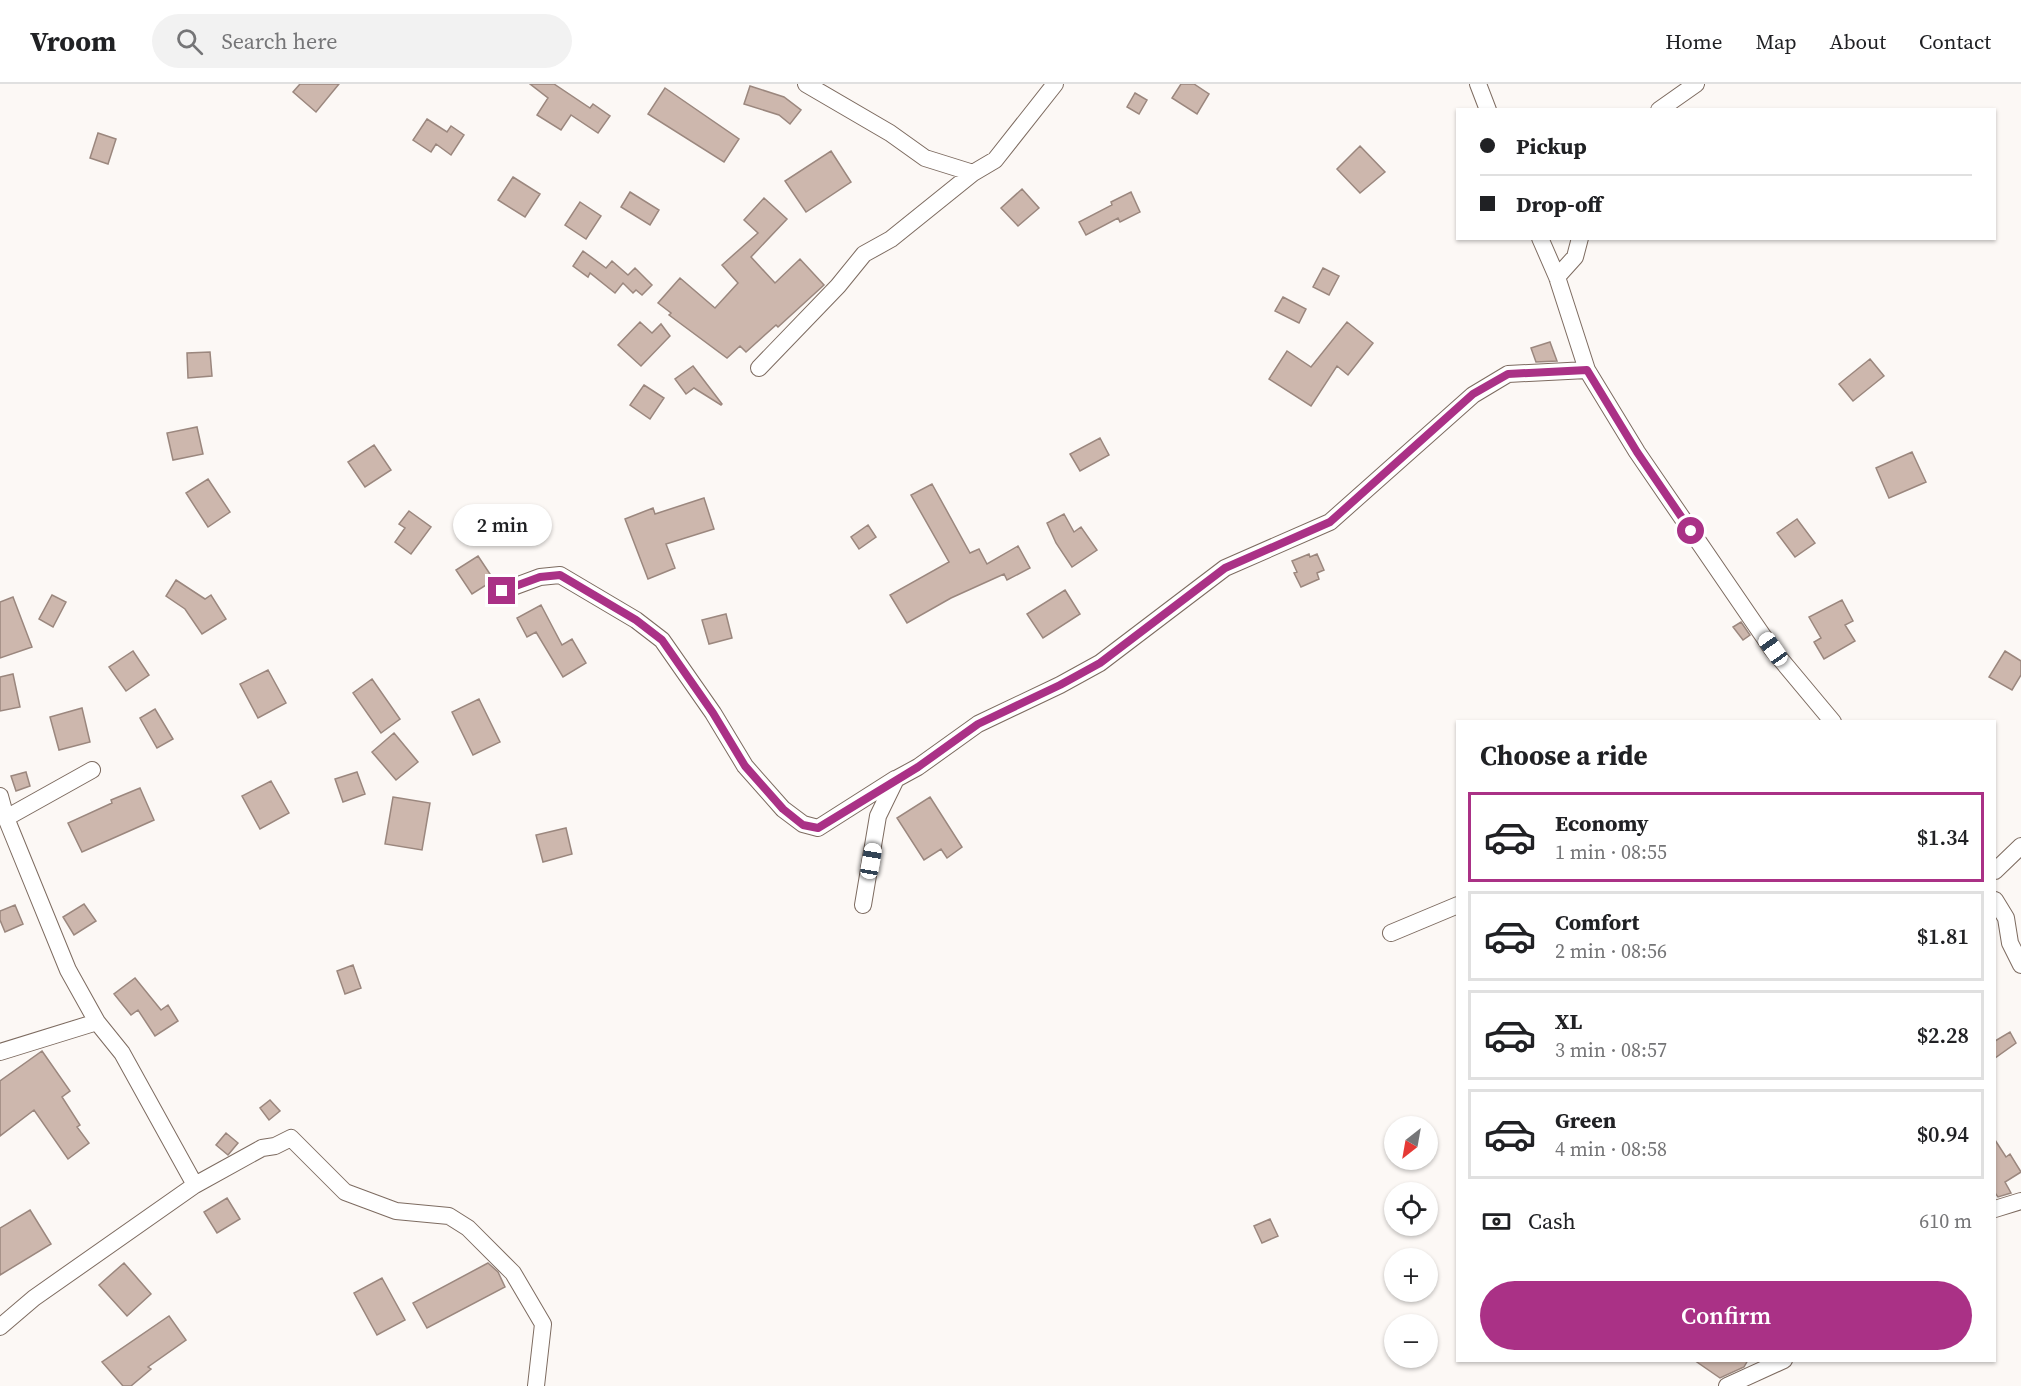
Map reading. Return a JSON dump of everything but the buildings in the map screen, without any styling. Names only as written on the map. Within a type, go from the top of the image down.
[{"type":"street","points":[[806,84],[890,134],[925,158],[973,172]]},
{"type":"street","points":[[759,368],[838,286],[864,254],[891,238],[973,172],[995,160],[1055,84]]},
{"type":"street","points":[[1478,84],[1487,108]]},
{"type":"street","points":[[1662,108],[1696,84]]},
{"type":"street","points":[[1541,240],[1557,277],[1587,370],[1637,452],[1773,649],[1831,720]]},
{"type":"street","points":[[1557,277],[1575,257],[1579,240]]},
{"type":"street","points":[[502,591],[540,577],[560,575],[636,620],[662,640],[713,713],[745,766],[783,809],[803,825],[818,828],[918,767],[978,724],[1100,663],[1225,568],[1330,522],[1473,394],[1508,374],[1587,370]]},
{"type":"street","points":[[6,818],[92,770]]},
{"type":"street","points":[[863,905],[878,816],[896,779]]},
{"type":"street","points":[[0,796],[6,818],[68,970],[97,1022],[122,1053],[195,1185]]},
{"type":"street","points":[[1996,870],[2021,846]]},
{"type":"street","points":[[1996,901],[2014,915],[2010,943],[2021,965]]},
{"type":"street","points":[[1391,933],[1456,906]]},
{"type":"street","points":[[0,1052],[97,1022]]},
{"type":"street","points":[[0,1327],[34,1298],[195,1185],[262,1148],[275,1146],[291,1138],[345,1192],[396,1211],[449,1216],[468,1228],[513,1273],[543,1324],[536,1386]]},
{"type":"street","points":[[1996,1209],[2021,1201]]},
{"type":"street","points":[[1727,1386],[1780,1362]]},
{"type":"route","points":[[502,591],[540,577],[560,575],[636,620],[662,640],[713,713],[745,766],[783,809],[803,825],[818,828],[918,767],[978,724],[1100,663],[1225,568],[1330,522],[1473,394],[1508,374],[1587,370],[1637,452],[1691,531]]}]
